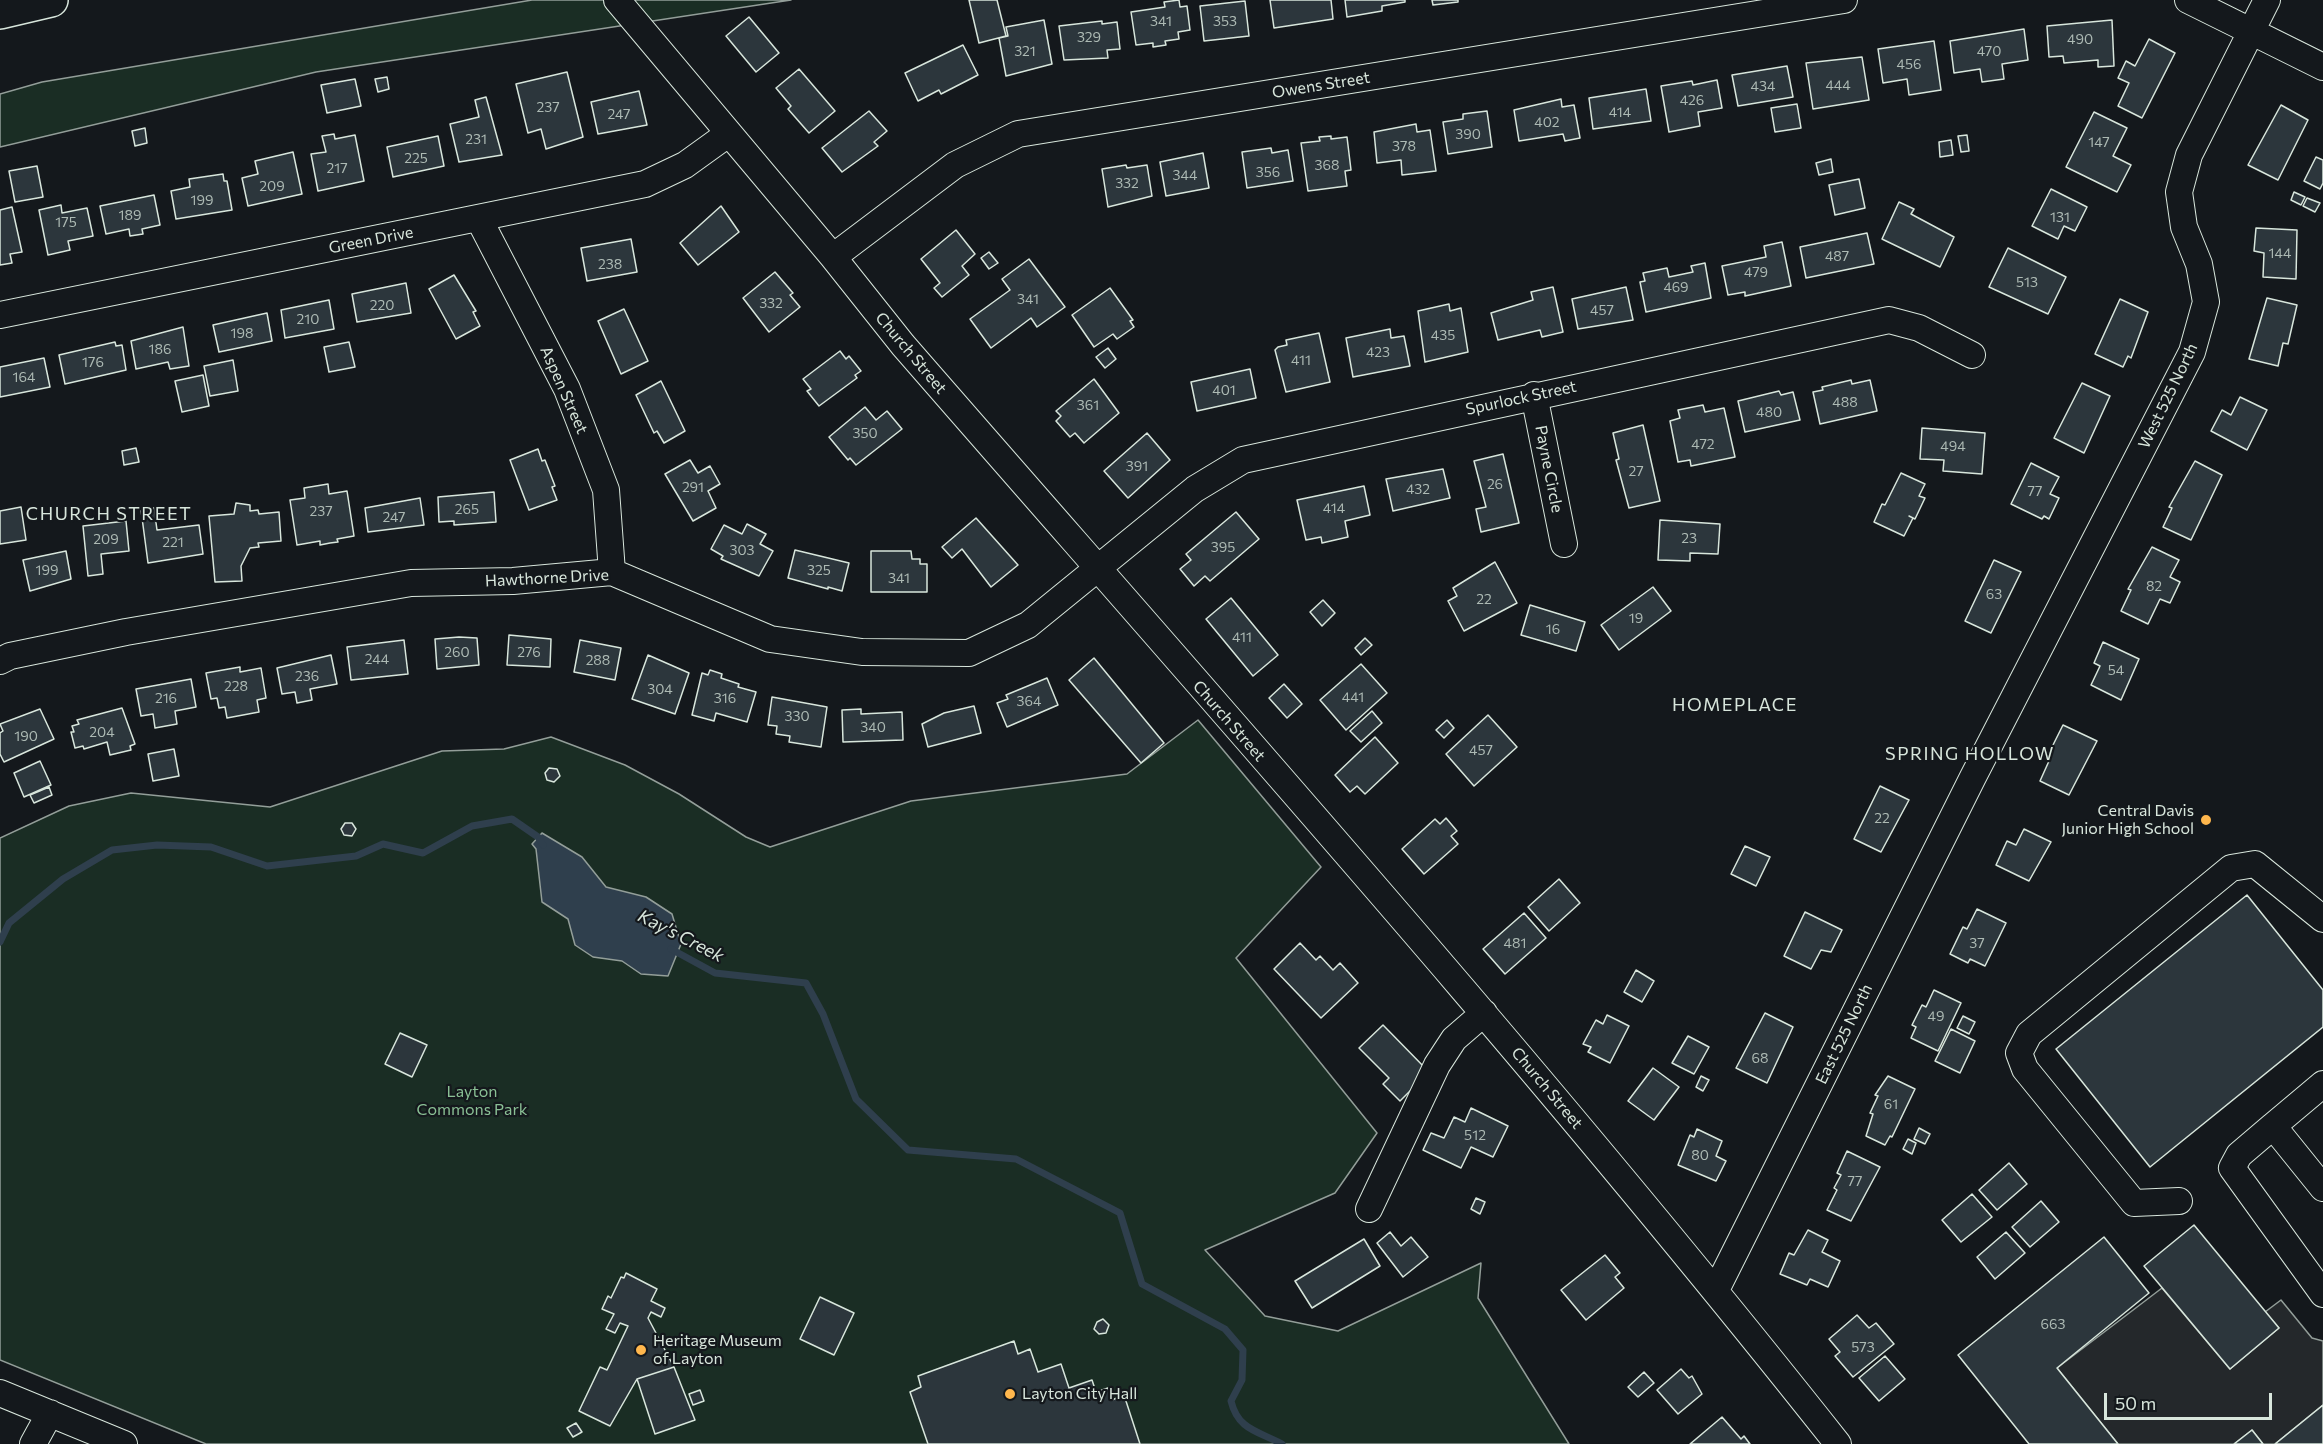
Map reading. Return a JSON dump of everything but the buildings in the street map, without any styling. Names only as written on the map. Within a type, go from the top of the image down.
[{"type":"highway","points":[[0,12],[51,0]]},
{"type":"street","name":"Church Street","points":[[617,0],[833,257],[903,345],[1484,1013],[1716,1290],[1838,1444]]},
{"type":"street","name":"Owens Street","points":[[833,257],[955,165],[1018,134],[1844,0]]},
{"type":"street","points":[[2188,0],[2323,67]]},
{"type":"street","name":"West 525 North","points":[[1972,777],[2192,352],[2206,302],[2199,264],[2184,227],[2179,192],[2189,155],[2267,0]]},
{"type":"street","name":"Green Drive","points":[[0,315],[645,184],[686,165],[728,134]]},
{"type":"street","name":"Aspen Street","points":[[479,219],[567,389],[606,490],[612,572]]},
{"type":"street","name":"Spurlock Street","points":[[1098,569],[1195,489],[1243,460],[1534,395],[1889,320],[1919,328],[1972,355]]},
{"type":"street","name":"Payne Circle","points":[[1534,395],[1564,544]]},
{"type":"street","name":"Hawthorne Drive","points":[[0,662],[10,656],[126,632],[411,583],[513,581],[612,572],[770,639],[862,652],[969,653],[1029,625],[1098,569]]},
{"type":"street","name":"East 525 North","points":[[1716,1290],[1972,777]]},
{"type":"street","points":[[2179,1201],[2134,1203],[2025,1069],[2019,1053],[2029,1034],[2231,868],[2255,864],[2323,919]]},
{"type":"street","points":[[1370,1209],[1437,1065],[1454,1039],[1484,1013]]},
{"type":"street","points":[[2323,1084],[2239,1155],[2232,1168],[2323,1294]]},
{"type":"street","points":[[2273,1126],[2322,1186]]},
{"type":"street","points":[[0,1393],[124,1444]]},
{"type":"street","points":[[33,1444],[51,1413]]},
{"type":"green space","points":[[532,0],[791,0],[316,72],[0,147],[0,94],[42,82]]},
{"type":"green space","name":"Layton Commons Park","points":[[1198,720],[1321,867],[1236,958],[1377,1133],[1335,1193],[1205,1250],[1265,1316],[1338,1331],[1481,1263],[1478,1298],[1569,1444],[206,1444],[0,1360],[0,838],[69,806],[131,793],[270,807],[442,751],[504,749],[551,737],[625,765],[679,794],[746,837],[770,847],[911,801],[1127,774]]},
{"type":"shaded area","points":[[2162,1288],[2230,1369],[2279,1328],[2265,1312],[2281,1300],[2312,1338],[2323,1341],[2323,1405],[2275,1444],[2263,1444],[2252,1430],[2234,1444],[2118,1444],[2057,1368]]},
{"type":"water","points":[[542,833],[582,857],[606,887],[646,897],[672,914],[681,944],[668,976],[641,974],[622,961],[593,957],[575,945],[568,919],[542,902],[536,849],[532,844]]},
{"type":"waterway","name":"Kay's Creek","points":[[0,942],[9,923],[63,879],[112,850],[157,845],[211,847],[267,866],[356,856],[383,844],[423,853],[472,826],[512,819],[538,837],[543,845]]},
{"type":"waterway","name":"Kay's Creek","points":[[671,949],[715,973],[806,983],[823,1014],[856,1099],[908,1150],[1016,1159],[1120,1213],[1142,1284],[1225,1329],[1243,1350],[1242,1380],[1231,1401],[1234,1411],[1244,1424],[1282,1444]]},
{"type":"place","name":"Central Davis Junior High School","points":[[2206,820]]},
{"type":"place","name":"Heritage Museum of Layton","points":[[641,1350]]},
{"type":"place","name":"Layton City Hall","points":[[1010,1394]]},
{"type":"district","name":"CHURCH STREET","points":[[109,514]]},
{"type":"district","name":"HOMEPLACE","points":[[1735,705]]},
{"type":"district","name":"SPRING HOLLOW","points":[[1970,754]]}]
